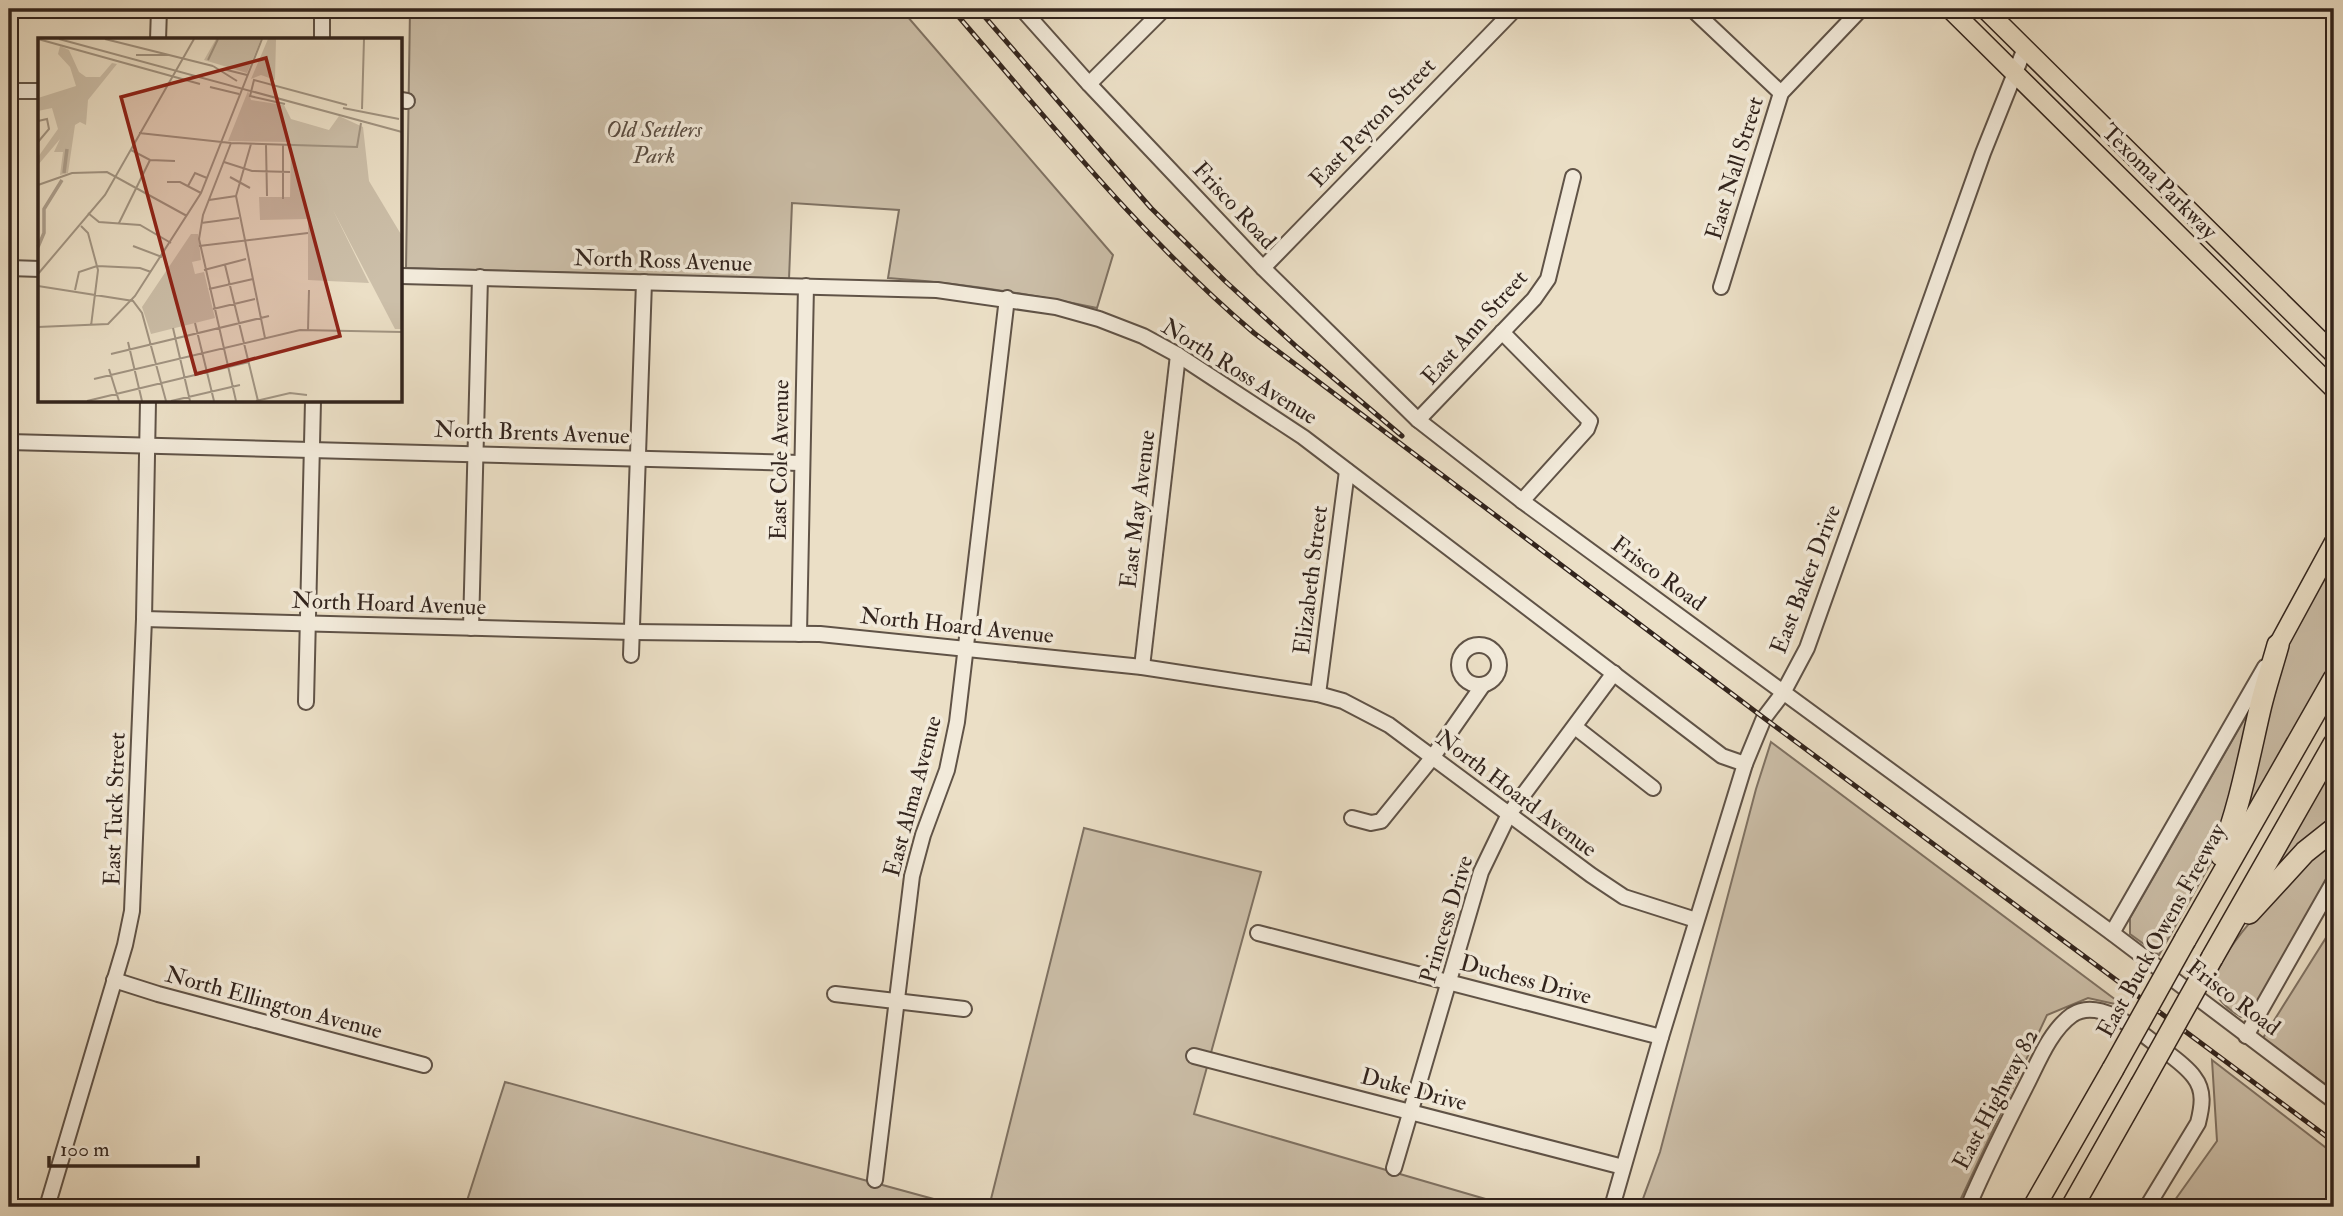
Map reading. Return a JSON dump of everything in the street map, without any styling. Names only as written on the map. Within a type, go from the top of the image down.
[{"type":"highway","points":[[2195,920],[2230,831],[2278,645]]},
{"type":"highway","name":"East Buck Owens Freeway","points":[[2034,1207],[2334,679]]},
{"type":"highway","points":[[2071,1207],[2334,744]]},
{"type":"highway","points":[[2216,952],[2305,852],[2334,829]]},
{"type":"main road","name":"Texoma Parkway","points":[[1950,9],[2334,389]]},
{"type":"main road","name":"Texoma Parkway","points":[[1985,9],[2334,354]]},
{"type":"main road","points":[[2278,645],[2334,542]]},
{"type":"street","points":[[158,38],[159,9]]},
{"type":"street","points":[[321,38],[322,9]]},
{"type":"street","name":"Frisco Road","points":[[1022,9],[1263,268],[1418,421],[1522,501],[2112,933],[2334,1101]]},
{"type":"street","points":[[1089,84],[1164,9]]},
{"type":"street","name":"East Peyton Street","points":[[1263,268],[1515,9]]},
{"type":"street","points":[[1692,9],[1781,93]]},
{"type":"street","name":"East Nall Street","points":[[1721,287],[1781,93],[1861,9]]},
{"type":"street","name":"East Baker Drive","points":[[1612,1207],[1745,764],[1764,718],[1783,693],[1807,648],[1983,153],[2025,48]]},
{"type":"street","points":[[9,90],[38,91]]},
{"type":"street","name":"East Ann Street","points":[[1418,421],[1534,299],[1548,279],[1573,177]]},
{"type":"street","points":[[9,268],[38,269]]},
{"type":"street","name":"North Ross Avenue","points":[[402,276],[937,290],[1007,298],[1099,319],[1143,336],[1178,355],[1303,437],[1722,756],[1745,764]]},
{"type":"street","points":[[471,628],[480,277]]},
{"type":"street","points":[[631,655],[644,282]]},
{"type":"street","name":"East Cole Avenue","points":[[799,634],[806,286]]},
{"type":"street","name":"East Alma Avenue","points":[[875,1180],[912,876],[923,835],[947,770],[957,722],[1007,298]]},
{"type":"street","points":[[1502,332],[1590,421],[1587,429],[1522,501]]},
{"type":"street","name":"East May Avenue","points":[[1142,667],[1178,355]]},
{"type":"street","name":"East Tuck Street","points":[[47,1207],[125,945],[132,911],[144,619],[148,402]]},
{"type":"street","points":[[306,702],[313,402]]},
{"type":"street","name":"North Brents Avenue","points":[[9,442],[801,463]]},
{"type":"street","name":"Elizabeth Street","points":[[1318,694],[1347,471]]},
{"type":"street","name":"North Hoard Avenue","points":[[144,619],[799,634],[1142,667],[1318,694],[1343,701],[1389,725],[1624,897],[1696,920]]},
{"type":"street","points":[[2112,933],[2278,645]]},
{"type":"street","name":"Princess Drive","points":[[1394,1168],[1481,872],[1509,814],[1615,673]]},
{"type":"street","points":[[1352,818],[1381,821],[1432,758],[1483,685]]},
{"type":"street","points":[[1575,727],[1653,788]]},
{"type":"street","points":[[2246,1036],[2334,881]]},
{"type":"street","name":"Duchess Drive","points":[[1258,933],[1661,1037]]},
{"type":"street","name":"North Ellington Avenue","points":[[114,980],[424,1065]]},
{"type":"street","points":[[835,994],[964,1009]]},
{"type":"street","name":"East Highway 82","points":[[1968,1207],[1992,1152],[2046,1048],[2073,1014],[2087,1011],[2103,1012],[2126,1021],[2182,1065],[2195,1078],[2202,1096],[2198,1123],[2147,1207]]},
{"type":"street","name":"Duke Drive","points":[[1194,1056],[1623,1167]]},
{"type":"green space","name":"Old Settlers Park","points":[[410,9],[901,9],[1113,255],[1097,308],[993,289],[888,278],[899,210],[792,203],[789,279],[406,268]]},
{"type":"green space","points":[[2334,559],[2334,662],[2226,858],[2283,654]]},
{"type":"green space","points":[[2256,699],[2214,857],[2159,955],[2130,934],[2130,918]]},
{"type":"green space","points":[[1771,742],[2124,1006],[2088,998],[2047,1015],[1957,1207],[1640,1207],[1660,1152],[1756,789]]},
{"type":"green space","points":[[2334,762],[2334,824],[2273,871]]},
{"type":"green space","points":[[1084,828],[1261,872],[1194,1114],[1513,1207],[989,1207]]},
{"type":"green space","points":[[2334,836],[2334,876],[2251,1016],[2241,1017],[2222,1002],[2215,990],[2217,974],[2226,954],[2283,886]]},
{"type":"green space","points":[[2334,925],[2334,1091],[2263,1038]]},
{"type":"green space","points":[[2212,1060],[2334,1154],[2334,1207],[2170,1207],[2217,1141]]},
{"type":"green space","points":[[505,1082],[963,1207],[465,1207]]},
{"type":"railway","points":[[952,9],[1134,218],[1254,333],[1764,718],[2334,1142]]},
{"type":"railway","points":[[978,9],[1151,208],[1298,348],[1402,436]]}]
